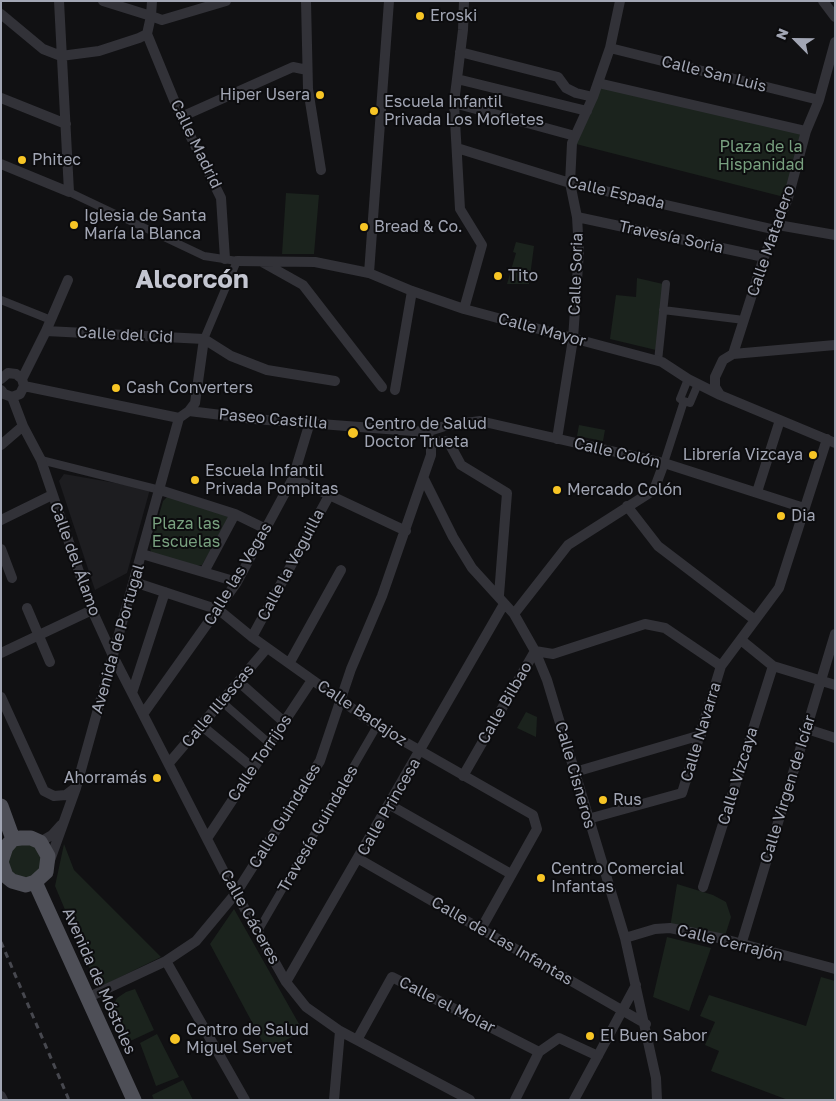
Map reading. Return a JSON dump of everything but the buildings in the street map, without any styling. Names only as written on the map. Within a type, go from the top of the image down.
[{"type":"main road","points":[[1,806],[13,839]]},
{"type":"main road","points":[[31,838],[40,842],[45,848],[48,864],[46,872],[35,882],[26,885],[12,881],[6,876],[1,862],[6,846],[13,839],[31,838]]},
{"type":"main road","name":"Avenida de Móstoles","points":[[35,882],[132,1098]]},
{"type":"street","points":[[59,1],[69,192]]},
{"type":"street","points":[[103,1],[162,20],[226,1]]},
{"type":"street","points":[[1,14],[43,48],[61,56],[99,51],[147,34],[152,16],[152,1]]},
{"type":"street","points":[[306,1],[308,89],[321,170]]},
{"type":"street","points":[[368,273],[389,1]]},
{"type":"street","points":[[464,1],[454,103],[460,208],[482,245],[464,309]]},
{"type":"street","name":"Calle Soria","points":[[557,439],[573,339],[579,251],[577,217],[570,183],[572,143],[593,97],[610,48],[620,1]]},
{"type":"street","points":[[823,1],[835,17]]},
{"type":"street","name":"Calle Madrid","points":[[147,34],[181,117],[222,198],[225,259]]},
{"type":"street","name":"Calle Matadero","points":[[720,395],[715,387],[715,377],[723,360],[732,354],[764,257],[777,228],[806,131],[830,78],[835,42]]},
{"type":"street","name":"Calle San Luis","points":[[610,48],[819,100]]},
{"type":"street","points":[[460,52],[558,77],[566,88],[576,93],[593,97]]},
{"type":"street","points":[[181,117],[293,67],[308,70]]},
{"type":"street","points":[[457,79],[587,111]]},
{"type":"street","points":[[598,83],[806,131]]},
{"type":"street","points":[[1,98],[66,124]]},
{"type":"street","points":[[454,103],[575,136]]},
{"type":"street","name":"Calle Espada","points":[[458,148],[570,183],[777,228],[835,234]]},
{"type":"street","points":[[1,164],[69,192],[204,256],[237,261],[204,339],[195,403],[189,411],[179,418],[23,382],[12,373],[1,369]]},
{"type":"street","name":"Travesía Soria","points":[[577,217],[764,257]]},
{"type":"street","points":[[259,260],[303,285],[382,387]]},
{"type":"street","name":"Calle Mayor","points":[[237,261],[315,262],[368,273],[412,292],[464,309],[658,361],[693,382],[720,395],[832,440]]},
{"type":"street","points":[[1,390],[4,394],[12,397],[20,394],[23,382],[68,280]]},
{"type":"street","points":[[658,361],[666,284]]},
{"type":"street","points":[[395,390],[412,292]]},
{"type":"street","points":[[1,300],[51,320]]},
{"type":"street","points":[[663,310],[744,320]]},
{"type":"street","name":"Calle del Cid","points":[[46,331],[204,339]]},
{"type":"street","points":[[204,339],[230,356],[267,370],[335,382]]},
{"type":"street","points":[[732,354],[835,345]]},
{"type":"street","points":[[1,379],[12,373]]},
{"type":"street","points":[[514,614],[568,544],[654,490],[684,401],[680,399],[693,382]]},
{"type":"street","name":"Calle del Álamo","points":[[12,397],[23,426],[41,460],[92,610],[113,656]]},
{"type":"street","name":"Paseo Castilla","points":[[189,411],[254,419],[426,432]]},
{"type":"street","name":"Avenida de Portugal","points":[[48,864],[60,836],[63,822],[76,788],[179,418]]},
{"type":"street","points":[[757,492],[780,420]]},
{"type":"street","name":"Calle Colón","points":[[426,432],[445,426],[480,421],[664,463],[804,508]]},
{"type":"street","name":"Calle las Vegas","points":[[143,714],[219,610],[237,582],[293,478],[310,422]]},
{"type":"street","points":[[1,445],[23,426]]},
{"type":"street","points":[[445,426],[448,441],[461,465],[507,493],[501,599]]},
{"type":"street","points":[[424,480],[431,455],[431,442],[426,432]]},
{"type":"street","points":[[832,440],[804,508],[779,588],[741,640],[772,666],[835,685]]},
{"type":"street","points":[[431,442],[448,441]]},
{"type":"street","points":[[41,460],[160,490],[236,514],[266,529]]},
{"type":"street","points":[[293,478],[406,531]]},
{"type":"street","name":"Calle Cisneros","points":[[424,480],[453,537],[472,568],[514,614],[535,651],[547,680],[625,938],[646,1024],[656,1078],[657,1100]]},
{"type":"street","name":"Calle Guindales","points":[[88,997],[166,961],[196,941],[236,893],[320,761],[341,702],[350,669],[382,596],[424,480]]},
{"type":"street","name":"Calle la Veguilla","points":[[252,637],[330,494]]},
{"type":"street","points":[[1,520],[52,495]]},
{"type":"street","points":[[627,506],[658,546],[754,620]]},
{"type":"street","points":[[204,572],[236,514]]},
{"type":"street","points":[[1,549],[12,578]]},
{"type":"street","points":[[142,554],[237,582]]},
{"type":"street","points":[[290,662],[341,570]]},
{"type":"street","name":"Calle Badajoz","points":[[134,582],[219,610],[252,637],[290,662],[341,702],[377,726],[533,815],[537,829],[481,929]]},
{"type":"street","points":[[132,693],[165,592]]},
{"type":"street","name":"Calle Princesa","points":[[286,982],[420,752],[501,599]]},
{"type":"street","points":[[27,608],[50,662]]},
{"type":"street","points":[[1,653],[92,610]]},
{"type":"street","name":"Calle Bilbao","points":[[463,776],[535,651],[553,654],[645,624],[665,628],[721,666]]},
{"type":"street","name":"Calle Virgen de Icíar","points":[[741,945],[835,634]]},
{"type":"street","name":"Calle Navarra","points":[[588,819],[682,794],[721,666],[741,640]]},
{"type":"street","name":"Calle Illescas","points":[[169,763],[267,648]]},
{"type":"street","name":"Calle Cáceres","points":[[113,656],[236,893],[286,982],[306,1007],[340,1031],[470,1100]]},
{"type":"street","name":"Calle Vizcaya","points":[[703,887],[772,666]]},
{"type":"street","name":"Calle Torrijos","points":[[208,837],[312,680]]},
{"type":"street","points":[[239,682],[284,722]]},
{"type":"street","points":[[1,697],[44,791],[54,796],[66,795],[76,788]]},
{"type":"street","points":[[222,702],[270,743]]},
{"type":"street","points":[[202,726],[253,768]]},
{"type":"street","name":"Travesía Guindales","points":[[258,931],[377,726]]},
{"type":"street","points":[[807,729],[835,738]]},
{"type":"street","points":[[575,772],[701,735]]},
{"type":"street","points":[[390,805],[512,874]]},
{"type":"street","name":"Avenida de Portugal","points":[[40,842],[52,835],[63,822]]},
{"type":"street","name":"Calle de Las Infantas","points":[[359,859],[646,1024]]},
{"type":"street","name":"Calle Cerrajón","points":[[625,938],[655,929],[670,928],[835,969]]},
{"type":"street","points":[[166,961],[245,1100]]},
{"type":"street","name":"Calle el Molar","points":[[357,1040],[392,977],[539,1052]]},
{"type":"street","points":[[574,1100],[636,985]]},
{"type":"street","points":[[334,1100],[340,1031]]},
{"type":"street","points":[[515,1100],[539,1052],[559,1038],[598,1056]]},
{"type":"street","points":[[1,1096],[3,1100]]},
{"type":"shaded area","points":[[64,474],[150,489],[127,573],[95,590],[59,481]]},
{"type":"green space","name":"Plaza de la Hispanidad","points":[[598,83],[806,131],[788,198],[572,143]]},
{"type":"green space","points":[[286,193],[319,195],[314,254],[282,254]]},
{"type":"green space","points":[[516,242],[534,246],[529,284],[507,284],[516,253],[513,252]]},
{"type":"green space","points":[[637,278],[663,284],[656,350],[610,339],[616,295],[636,297]]},
{"type":"green space","points":[[579,425],[605,430],[603,441],[577,436]]},
{"type":"green space","name":"Plaza las Escuelas","points":[[168,496],[228,516],[229,519],[202,565],[197,566],[151,553],[150,547],[163,501]]},
{"type":"green space","points":[[526,712],[537,717],[536,737],[517,728]]},
{"type":"green space","points":[[25,844],[37,849],[42,861],[37,873],[25,878],[13,873],[8,861],[13,849]]},
{"type":"green space","points":[[64,844],[74,870],[161,957],[98,988],[55,886]]},
{"type":"green space","points":[[677,884],[713,895],[726,902],[731,917],[724,939],[670,928]]},
{"type":"green space","points":[[234,909],[303,1031],[267,1050],[210,944]]},
{"type":"green space","points":[[667,937],[711,948],[689,1011],[653,997]]},
{"type":"green space","points":[[821,977],[835,981],[835,1100],[788,1100],[711,1071],[719,1051],[705,1045],[715,1022],[700,1016],[709,995],[806,1026]]},
{"type":"green space","points":[[135,989],[154,1030],[126,1043],[111,1010],[117,998]]},
{"type":"green space","points":[[157,1034],[179,1077],[156,1086],[140,1043]]},
{"type":"green space","points":[[183,1080],[193,1100],[154,1100],[152,1095]]},
{"type":"railway","points":[[1,942],[69,1100]]},
{"type":"place","name":"Eroski","points":[[420,16]]},
{"type":"place","name":"Hiper Usera","points":[[320,95]]},
{"type":"place","name":"Escuela Infantil Privada Los Mofletes","points":[[374,111]]},
{"type":"place","name":"Phitec","points":[[22,160]]},
{"type":"place","name":"Iglesia de Santa María la Blanca","points":[[74,225]]},
{"type":"place","name":"Bread & Co.","points":[[364,227]]},
{"type":"place","name":"Tito","points":[[498,276]]},
{"type":"place","name":"Cash Converters","points":[[116,388]]},
{"type":"place","name":"Centro de Salud Doctor Trueta","points":[[353,433]]},
{"type":"place","name":"Librería Vizcaya","points":[[813,455]]},
{"type":"place","name":"Escuela Infantil Privada Pompitas","points":[[195,480]]},
{"type":"place","name":"Mercado Colón","points":[[557,490]]},
{"type":"place","name":"Dia","points":[[781,516]]},
{"type":"place","name":"Ahorramás","points":[[157,778]]},
{"type":"place","name":"Rus","points":[[603,800]]},
{"type":"place","name":"Centro Comercial Infantas","points":[[541,878]]},
{"type":"place","name":"El Buen Sabor","points":[[590,1036]]},
{"type":"place","name":"Centro de Salud Miguel Servet","points":[[175,1039]]},
{"type":"district","name":"Alcorcón","points":[[192,280]]}]
